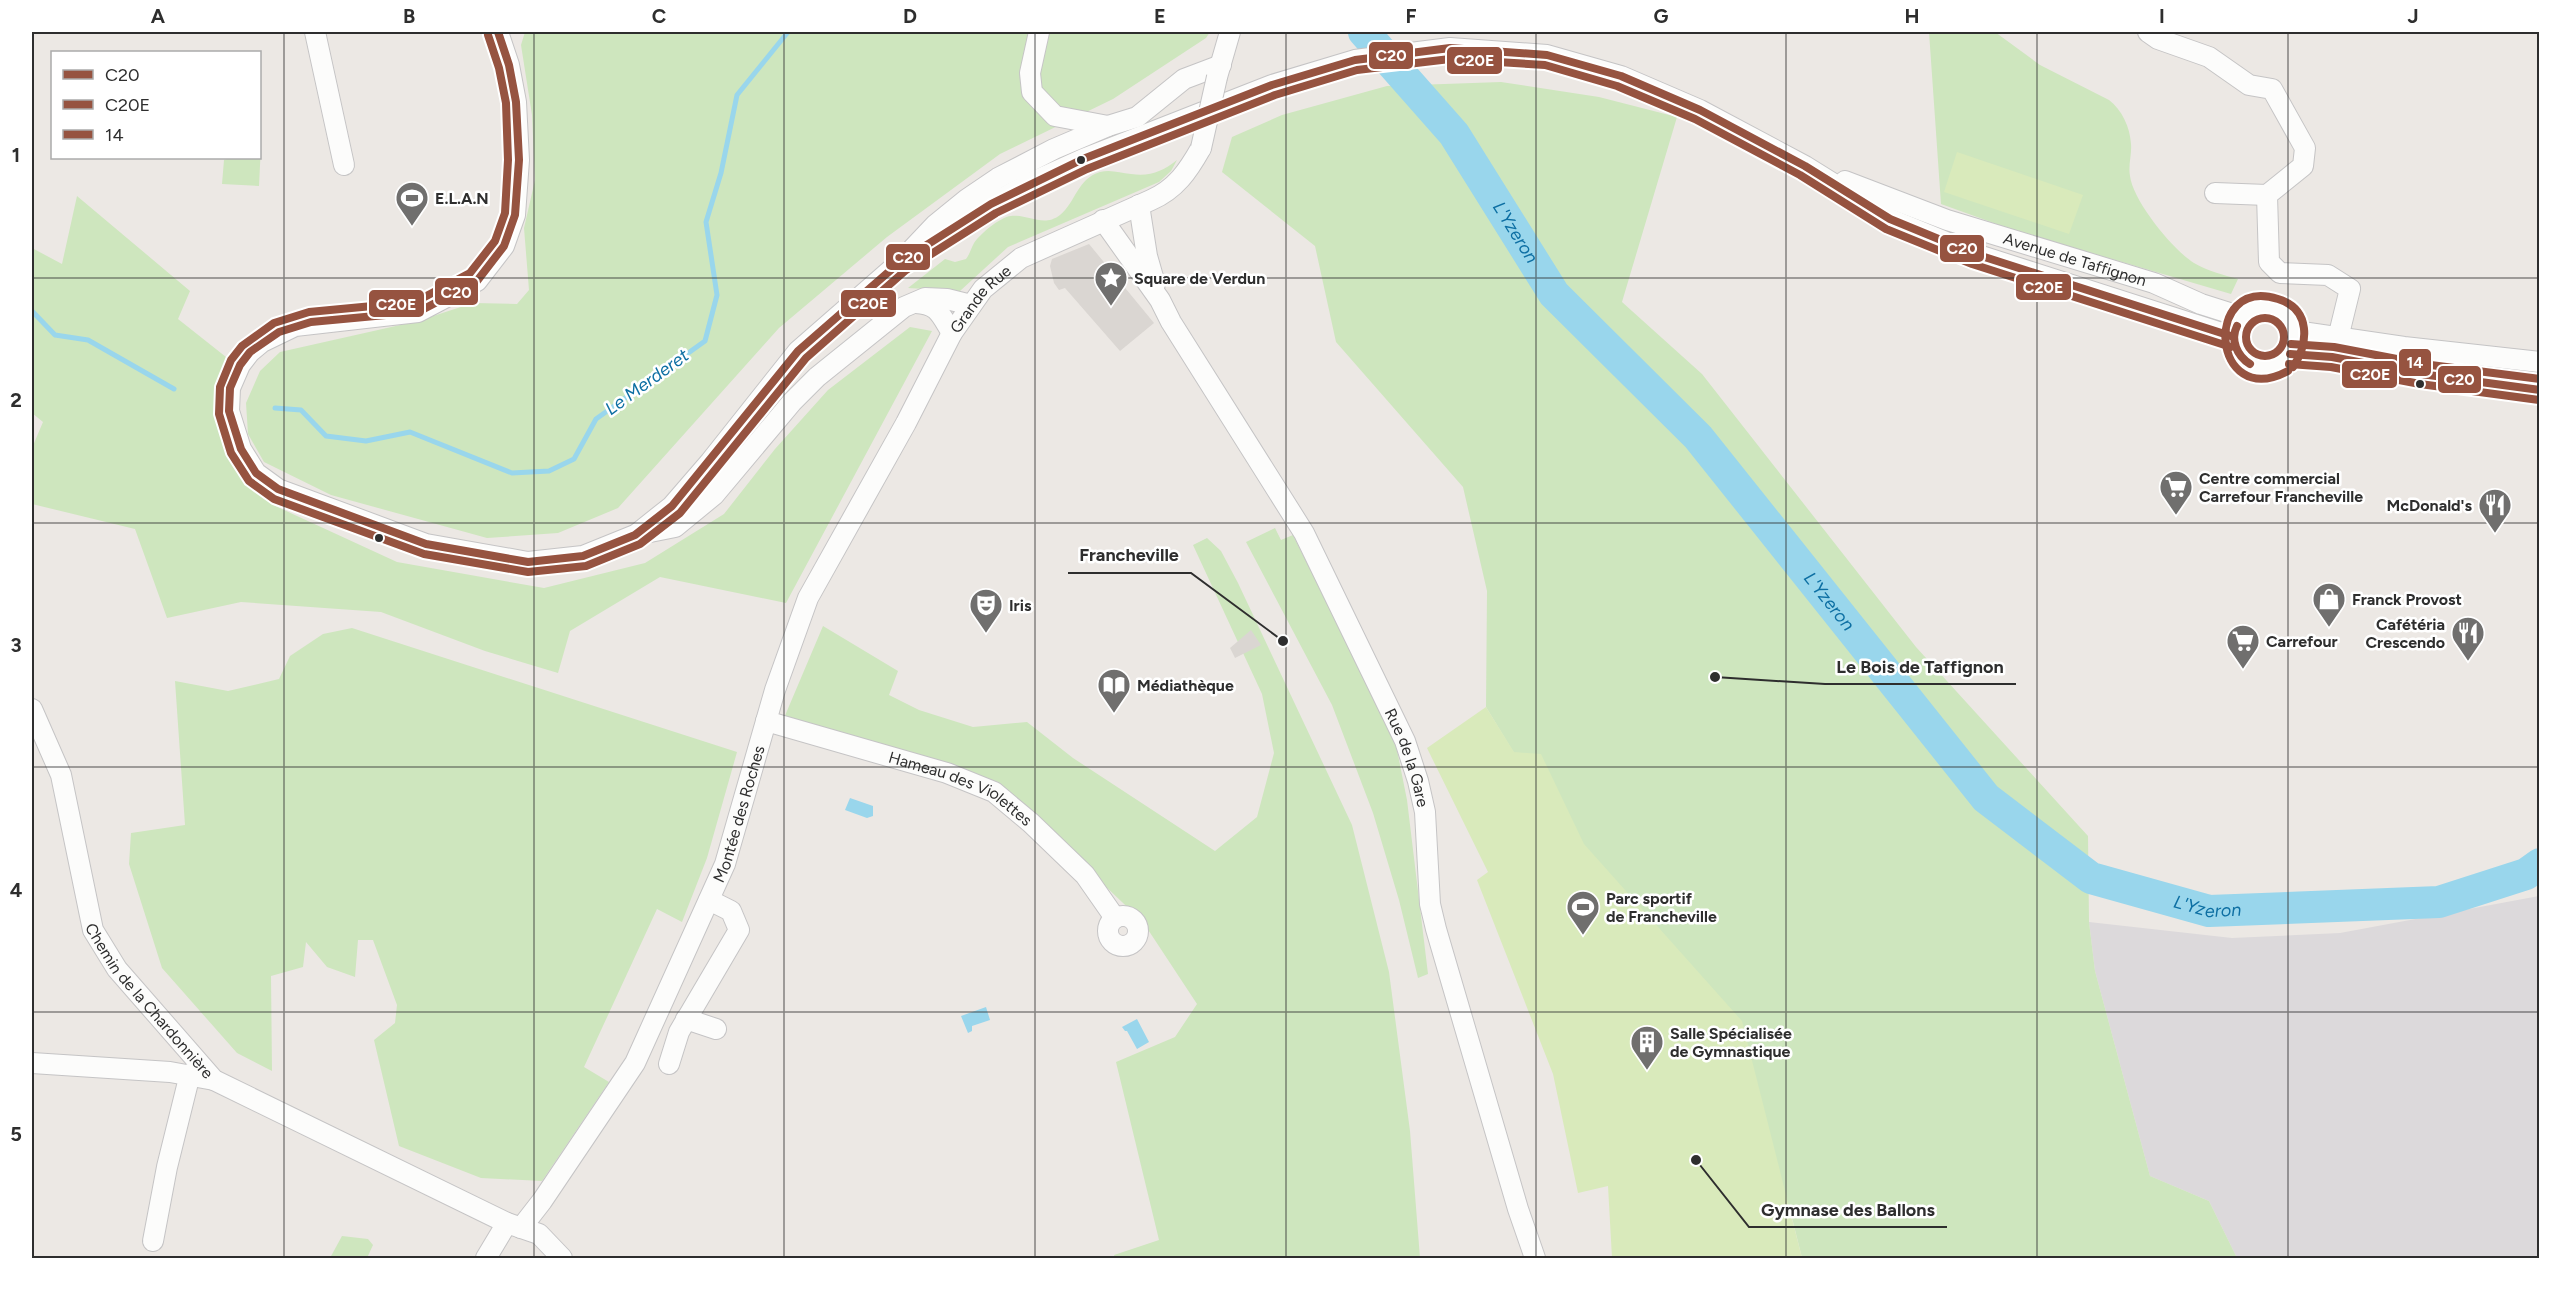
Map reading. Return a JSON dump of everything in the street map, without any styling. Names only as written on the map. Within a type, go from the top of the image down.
[{"type":"street","points":[[315,32],[344,165]]},
{"type":"street","points":[[498,32],[509,65],[516,102],[519,160],[515,214],[504,246],[477,281],[418,312],[311,322],[279,332],[250,352],[240,365],[230,388],[229,411],[241,449],[255,473],[278,489],[426,544],[528,562],[583,556],[635,535],[675,527],[714,495],[817,377],[903,308],[926,298],[971,305]]},
{"type":"street","points":[[1039,32],[1030,73],[1032,92],[1055,116],[1108,126]]},
{"type":"street","name":"Grande Rue","points":[[913,303],[928,303],[935,307],[952,333],[992,279],[1021,258],[1170,190],[1187,172],[1201,148],[1230,32]]},
{"type":"street","points":[[2148,32],[2158,39],[2209,57],[2249,85],[2272,89],[2306,148],[2303,166],[2267,195],[2214,193]]},
{"type":"street","name":"Avenue de Taffignon","points":[[900,262],[991,204],[1032,182],[1083,159],[1272,85],[1355,60],[1450,48],[1547,55],[1621,76],[1700,110],[1805,166],[1890,219],[1975,254],[2234,336]]},
{"type":"street","points":[[635,535],[672,506],[798,351],[900,262],[935,225],[967,199],[998,178],[1054,149],[1108,126],[1137,117],[1184,79],[1219,71]]},
{"type":"street","points":[[1054,149],[1055,116]]},
{"type":"street","name":"Avenue de Taffignon","points":[[1805,166],[1947,220],[2154,283],[2201,304],[2242,317]]},
{"type":"street","points":[[2267,195],[2269,262],[2280,273],[2328,275],[2350,289],[2338,338]]},
{"type":"street","name":"Rue de la Gare","points":[[1139,206],[1147,256],[1160,300]]},
{"type":"street","name":"Rue de la Gare","points":[[1103,220],[1160,300],[1177,331],[1304,533],[1405,741],[1425,812],[1430,904],[1436,929],[1515,1200],[1535,1258]]},
{"type":"street","points":[[2258,308],[2277,310],[2285,315],[2295,331],[2294,347],[2290,354],[2276,366],[2258,367],[2243,359],[2235,345],[2234,336],[2242,317],[2258,308]]},
{"type":"street","points":[[2295,331],[2540,362]]},
{"type":"street","name":"Montée des Roches","points":[[486,1258],[514,1226],[542,1201],[635,1063],[725,864],[766,722],[808,598],[906,423],[952,333]]},
{"type":"street","points":[[2290,354],[2332,357],[2421,374],[2540,390]]},
{"type":"street","name":"Chemin de la Chardonnière","points":[[32,709],[62,775],[93,930],[117,969],[214,1080],[514,1226],[539,1234],[562,1258]]},
{"type":"street","name":"Hameau des Violettes","points":[[766,722],[947,773],[994,792],[1085,874],[1115,918]]},
{"type":"street","points":[[669,1064],[679,1032],[739,930],[731,911],[710,900]]},
{"type":"street","points":[[687,1019],[716,1029]]},
{"type":"street","points":[[32,1063],[190,1074],[214,1080]]},
{"type":"street","points":[[153,1241],[167,1167],[190,1074]]},
{"type":"shaded area","name":"Square de Verdun","points":[[1089,244],[1154,323],[1120,351],[1065,288],[1059,290],[1054,283],[1050,266],[1052,259]]},
{"type":"shaded area","points":[[1251,630],[1261,645],[1235,658],[1230,648]]},
{"type":"shaded area","points":[[2539,896],[2539,1258],[2237,1258],[2209,1201],[2150,1176],[2095,971],[2089,922],[2232,938],[2340,933]]},
{"type":"green space","points":[[525,32],[1210,32],[1206,38],[1113,99],[1000,154],[887,237],[779,328],[618,508],[558,533],[487,538],[331,495],[264,462],[248,434],[246,403],[260,371],[280,352],[418,321],[473,303],[517,304],[529,290],[524,228],[535,180],[532,115],[521,45]]},
{"type":"green space","points":[[1929,32],[1995,32],[2040,65],[2109,100],[2118,109],[2127,125],[2131,144],[2130,176],[2138,198],[2146,211],[2185,257],[2210,271],[2238,279],[2231,294],[2013,230],[1941,204]]},
{"type":"green space","points":[[1501,82],[1599,97],[1677,117],[1622,302],[1702,374],[1916,647],[2088,836],[2089,922],[2095,971],[2150,1176],[2209,1201],[2237,1258],[1802,1258],[1789,1206],[1486,707],[1487,591],[1463,487],[1336,342],[1315,246],[1222,172],[1232,137],[1282,115],[1387,86]]},
{"type":"green space","points":[[1957,152],[2083,195],[2069,234],[1944,192]]},
{"type":"green space","points":[[260,159],[259,186],[222,184],[224,160]]},
{"type":"green space","points":[[1177,160],[1171,171],[1159,182],[1008,247],[960,291],[908,288],[945,259],[955,262],[966,259],[977,239],[1001,219],[1018,216],[1042,221],[1054,219],[1065,210],[1081,185],[1092,175],[1108,171],[1138,175],[1150,174]]},
{"type":"green space","points":[[77,196],[190,291],[178,319],[226,357],[221,421],[227,455],[271,504],[397,562],[544,588],[645,563],[724,514],[775,449],[828,390],[910,327],[932,331],[786,603],[660,577],[570,631],[558,673],[485,651],[381,612],[241,602],[167,618],[135,529],[32,504],[32,448],[43,422],[32,413],[32,248],[62,264]]},
{"type":"green space","points":[[1275,528],[1281,540],[1293,535],[1395,740],[1407,800],[1428,974],[1418,978],[1399,900],[1373,813],[1332,705],[1246,542]]},
{"type":"green space","points":[[1207,538],[1221,551],[1238,583],[1352,825],[1389,972],[1410,1131],[1420,1258],[1115,1258],[1114,1255],[1159,1240],[1116,1062],[1175,1037],[1197,1004],[1143,922],[1000,786],[784,718],[823,626],[898,671],[889,695],[919,710],[973,727],[1027,722],[1073,758],[1215,851],[1257,817],[1274,753],[1262,694],[1193,545]]},
{"type":"green space","points":[[352,628],[737,752],[707,858],[682,922],[657,909],[584,1067],[609,1082],[542,1181],[481,1178],[399,1146],[374,1040],[395,1023],[397,1005],[373,940],[358,940],[355,977],[327,967],[306,942],[303,967],[271,976],[272,1071],[237,1053],[162,968],[129,864],[131,833],[185,825],[175,681],[228,691],[279,679],[290,656],[323,634]]},
{"type":"green space","name":"Parc sportif de Francheville","points":[[1486,707],[1514,752],[1541,754],[1584,844],[1742,1021],[1802,1258],[1612,1258],[1608,1186],[1578,1193],[1553,1074],[1477,880],[1488,872],[1427,748]]},
{"type":"green space","points":[[342,1236],[368,1239],[373,1245],[367,1258],[330,1258]]},
{"type":"water","points":[[850,798],[873,806],[873,816],[867,818],[845,810]]},
{"type":"water","points":[[986,1007],[990,1020],[972,1026],[972,1031],[968,1033],[961,1016]]},
{"type":"water","points":[[1137,1019],[1149,1042],[1137,1049],[1127,1031],[1122,1027]]},
{"type":"waterway","name":"Le Merderet","points":[[275,408],[301,410],[326,436],[366,441],[410,432],[512,473],[549,471],[574,459],[596,419],[705,341],[717,295],[706,222],[721,173],[737,95],[788,32]]},
{"type":"waterway","name":"L'Yzeron","points":[[1364,32],[1454,134],[1554,294],[1698,437],[1986,798],[2091,878],[2209,911],[2439,902],[2526,874],[2540,864]]},
{"type":"waterway","name":"Le Merderet","points":[[32,311],[55,335],[88,340],[174,389]]},
{"type":"transit line","name":"C20","points":[[498,32],[509,65],[516,102],[519,160],[515,215],[504,246],[477,281],[418,312],[311,322],[279,332],[250,352],[240,365],[230,388],[229,411],[241,449],[256,473],[278,489],[426,544],[528,562],[583,556],[635,535],[672,506],[798,351],[900,262],[991,204],[1083,159],[1272,85],[1355,60],[1450,48],[1547,55],[1621,76],[1700,110],[1805,166],[1890,219],[1975,254],[2234,337]]},
{"type":"transit line","name":"C20E","points":[[488,35],[499,68],[506,103],[508,160],[505,213],[495,241],[470,273],[415,302],[309,312],[274,323],[242,346],[231,360],[220,387],[219,414],[231,453],[249,481],[274,499],[424,554],[528,572],[586,566],[640,544],[680,513],[806,358],[906,270],[996,213],[1087,169],[1275,95],[1357,70],[1450,59],[1545,65],[1617,86],[1695,119],[1800,175],[1886,229],[1972,264],[2231,347]]},
{"type":"transit line","name":"C20E","points":[[2288,371],[2262,379],[2243,374],[2231,360],[2226,341],[2227,322],[2237,306],[2253,297],[2278,299],[2297,310],[2304,328],[2304,338],[2293,367]]},
{"type":"transit line","name":"14","points":[[2265,318],[2272,319],[2278,324],[2283,330],[2284,337],[2283,344],[2278,350],[2272,355],[2265,356],[2258,355],[2252,350],[2247,344],[2246,337],[2247,330],[2252,324],[2258,319],[2265,318]]},
{"type":"transit line","name":"C20","points":[[2237,326],[2234,337],[2236,347],[2245,361],[2250,364]]},
{"type":"transit line","name":"14","points":[[2291,344],[2334,347],[2423,364],[2540,379]]},
{"type":"transit line","name":"C20","points":[[2290,354],[2332,357],[2421,374],[2540,390]]},
{"type":"transit line","name":"C20E","points":[[2289,364],[2331,367],[2420,384],[2539,400]]},
{"type":"place","name":"E.L.A.N","points":[[412,227]]},
{"type":"place","name":"Square de Verdun","points":[[1111,307]]},
{"type":"place","name":"Centre commercial Carrefour Francheville","points":[[2176,516]]},
{"type":"place","name":"McDonald's","points":[[2495,534]]},
{"type":"place","name":"Franck Provost","points":[[2329,628]]},
{"type":"place","name":"Iris","points":[[986,634]]},
{"type":"place","name":"Francheville","points":[[1283,641]]},
{"type":"place","name":"Cafétéria Crescendo","points":[[2468,662]]},
{"type":"place","name":"Carrefour","points":[[2243,670]]},
{"type":"place","name":"Le Bois de Taffignon","points":[[1715,677]]},
{"type":"place","name":"Médiathèque","points":[[1114,714]]},
{"type":"place","name":"Parc sportif de Francheville","points":[[1583,936]]},
{"type":"place","name":"Salle Spécialisée de Gymnastique","points":[[1647,1071]]},
{"type":"place","name":"Gymnase des Ballons","points":[[1696,1160]]}]
